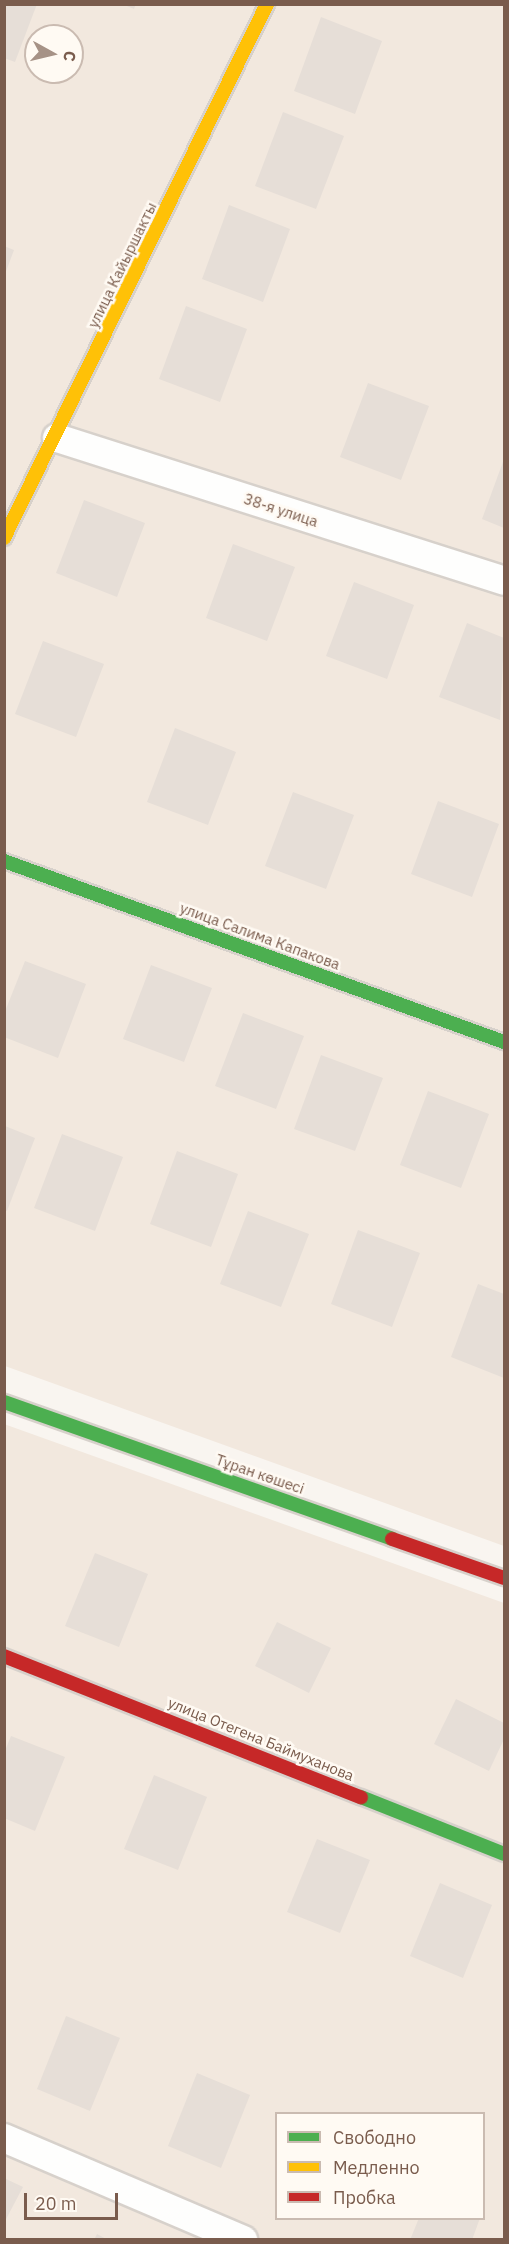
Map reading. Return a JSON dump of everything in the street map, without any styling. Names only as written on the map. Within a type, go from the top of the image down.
[{"type":"street","name":"улица Кайыршакты","points":[[4,538],[57,438],[267,4]]},
{"type":"street","name":"38-я улица","points":[[57,438],[504,581]]},
{"type":"street","name":"улица Салима Капакова","points":[[4,861],[504,1042]]},
{"type":"street","name":"Тұран көшесі","points":[[4,1402],[504,1578]]},
{"type":"street","name":"улица Отегена Баймуханова","points":[[4,1656],[504,1854]]},
{"type":"street","points":[[4,2138],[243,2240]]},
{"type":"shaded area","points":[[4,5],[504,5],[504,1546],[5,1366]]},
{"type":"shaded area","points":[[4,1424],[504,1603],[504,2239],[5,2239]]},
{"type":"building","points":[[4,4],[37,4],[29,24],[24,24],[24,38],[15,62],[4,58]]},
{"type":"building","points":[[122,4],[136,4],[134,9]]},
{"type":"building","points":[[321,17],[382,41],[355,114],[294,91]]},
{"type":"building","points":[[283,112],[344,136],[316,209],[255,186]]},
{"type":"building","points":[[229,205],[290,229],[263,302],[202,279]]},
{"type":"building","points":[[4,246],[14,250],[5,274],[4,274]]},
{"type":"building","points":[[186,306],[247,329],[220,402],[159,379]]},
{"type":"building","points":[[368,383],[429,406],[401,480],[340,457]]},
{"type":"building","points":[[504,459],[504,528],[482,519]]},
{"type":"building","points":[[84,500],[145,523],[117,597],[56,573]]},
{"type":"building","points":[[233,544],[295,567],[267,641],[206,618]]},
{"type":"building","points":[[354,582],[414,605],[387,679],[326,656]]},
{"type":"building","points":[[467,623],[504,638],[500,720],[439,697]]},
{"type":"building","points":[[43,641],[104,664],[76,737],[15,714]]},
{"type":"building","points":[[175,728],[236,752],[208,825],[147,802]]},
{"type":"building","points":[[293,792],[354,815],[326,889],[265,866]]},
{"type":"building","points":[[438,801],[499,824],[472,897],[411,874]]},
{"type":"building","points":[[25,961],[86,984],[58,1058],[4,1037],[4,1014]]},
{"type":"building","points":[[151,965],[212,988],[184,1062],[123,1039]]},
{"type":"building","points":[[243,1013],[304,1036],[276,1109],[215,1086]]},
{"type":"building","points":[[321,1055],[383,1078],[355,1151],[294,1129]]},
{"type":"building","points":[[428,1091],[489,1114],[461,1188],[400,1165]]},
{"type":"building","points":[[5,1126],[35,1138],[7,1211],[5,1210]]},
{"type":"building","points":[[62,1134],[123,1157],[95,1231],[34,1208]]},
{"type":"building","points":[[177,1151],[238,1174],[211,1247],[150,1224]]},
{"type":"building","points":[[248,1211],[309,1234],[281,1307],[220,1284]]},
{"type":"building","points":[[358,1230],[420,1253],[392,1327],[331,1304]]},
{"type":"building","points":[[478,1284],[504,1294],[504,1378],[451,1357]]},
{"type":"building","points":[[95,1553],[148,1574],[119,1647],[65,1626]]},
{"type":"building","points":[[277,1622],[331,1648],[309,1693],[255,1666]]},
{"type":"building","points":[[456,1699],[504,1723],[504,1739],[489,1771],[434,1744]]},
{"type":"building","points":[[11,1736],[65,1757],[35,1831],[4,1818],[4,1753]]},
{"type":"building","points":[[154,1775],[207,1797],[178,1870],[124,1849]]},
{"type":"building","points":[[317,1839],[370,1860],[340,1933],[287,1912]]},
{"type":"building","points":[[440,1883],[492,1905],[463,1978],[410,1956]]},
{"type":"building","points":[[66,2016],[120,2038],[90,2111],[37,2089]]},
{"type":"building","points":[[197,2073],[250,2095],[221,2168],[168,2146]]},
{"type":"building","points":[[4,2178],[23,2187],[4,2223]]},
{"type":"building","points":[[418,2220],[479,2220],[472,2240],[410,2240]]},
{"type":"building","points":[[97,2234],[108,2240],[94,2240]]},
{"type":"traffic: fast","points":[[4,861],[504,1042]]},
{"type":"traffic: fast","points":[[4,1402],[392,1539]]},
{"type":"traffic: fast","points":[[361,1797],[504,1854]]},
{"type":"traffic: slow","points":[[4,538],[267,4]]},
{"type":"traffic: jam","points":[[392,1539],[504,1578]]},
{"type":"traffic: jam","points":[[4,1656],[361,1797]]}]
